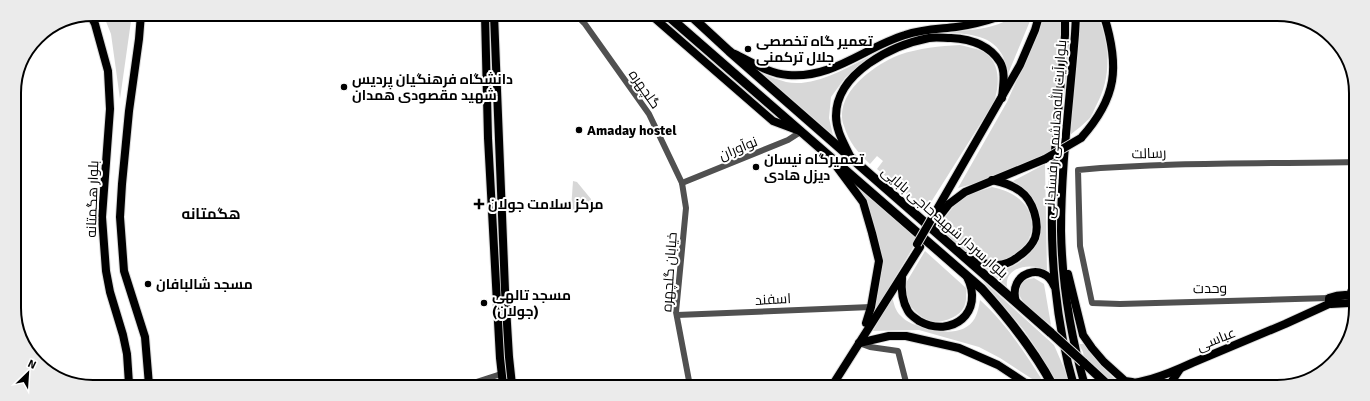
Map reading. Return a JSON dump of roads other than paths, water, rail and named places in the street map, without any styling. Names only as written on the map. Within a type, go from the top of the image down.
[{"type":"highway","name":"بلوار سردار شهید حاجی بابایی","points":[[696,21],[1051,333],[1102,380]]},
{"type":"highway","name":"بلوار سردار شهید حاجی بابایی","points":[[675,22],[982,289],[1029,346],[1049,380]]},
{"type":"main road","name":"بلوار هگمتانه","points":[[94,21],[108,71],[110,109],[102,217],[106,271],[110,292],[127,354],[129,380]]},
{"type":"main road","name":"بلوار هگمتانه","points":[[140,21],[129,111],[120,217],[124,271],[145,337],[149,380]]},
{"type":"main road","points":[[485,21],[488,138],[501,290],[511,380]]},
{"type":"main road","points":[[494,21],[502,380]]},
{"type":"main road","points":[[658,21],[773,121],[802,131]]},
{"type":"main road","points":[[729,51],[764,68],[782,74],[812,75],[831,70],[880,45],[905,35],[927,30],[987,21]]},
{"type":"main road","points":[[836,380],[902,276],[1020,65],[1038,21]]},
{"type":"main road","name":"بلوار آیت الله هاشمی رفسنجانی","points":[[1065,21],[1053,186],[1052,232],[1056,290],[1068,364],[1072,380]]},
{"type":"main road","name":"بلوار آیت الله هاشمی رفسنجانی","points":[[1076,21],[1062,187],[1061,232],[1065,288],[1078,363],[1083,380]]},
{"type":"main road","points":[[933,220],[949,204],[965,192],[1045,159],[1080,138],[1092,125],[1104,107],[1112,82],[1114,60],[1106,21]]},
{"type":"main road","points":[[667,29],[675,22]]},
{"type":"main road","points":[[850,157],[838,131],[836,116],[839,98],[848,84],[863,68],[882,55],[904,44],[931,38],[959,38],[980,43],[991,50],[1001,63],[1004,74],[1002,98]]},
{"type":"main road","points":[[825,152],[863,202],[879,261],[871,307],[866,323],[858,340],[858,345]]},
{"type":"main road","points":[[961,255],[981,263],[998,266],[1011,263],[1026,251],[1035,237],[1036,218],[1031,202],[1020,191],[1005,183],[992,180]]},
{"type":"main road","points":[[866,323],[919,245]]},
{"type":"main road","points":[[1062,250],[1084,334],[1092,348],[1104,362],[1116,374],[1125,380]]},
{"type":"main road","points":[[1016,302],[1014,288],[1022,276],[1028,273],[1036,272],[1043,274],[1049,278],[1056,290]]},
{"type":"main road","points":[[902,276],[901,289],[908,311],[916,319],[932,327],[942,327],[952,325],[962,320],[970,307],[973,292],[967,276]]},
{"type":"main road","points":[[1330,300],[1335,304],[1349,300]]},
{"type":"main road","name":"عباسی","points":[[1146,380],[1180,369],[1285,324],[1330,300]]},
{"type":"main road","points":[[858,345],[889,336],[906,336],[958,348],[998,365],[1021,380]]},
{"type":"main road","points":[[1173,380],[1180,369]]},
{"type":"street","name":"گلچهره","points":[[582,21],[649,114],[682,183]]},
{"type":"street","name":"نوآوران","points":[[682,183],[788,140],[802,131]]},
{"type":"street","name":"رسالت","points":[[1092,303],[1080,246],[1078,170],[1121,166],[1349,162]]},
{"type":"street","name":"خیابان گلچهره","points":[[682,183],[686,208],[680,262],[677,315],[689,380]]},
{"type":"street","name":"وحدت","points":[[1092,303],[1120,304],[1330,300]]},
{"type":"street","name":"اسفند","points":[[677,315],[871,307]]},
{"type":"street","points":[[858,345],[898,351],[905,380]]},
{"type":"street","points":[[482,380],[501,374]]},
{"type":"place","name":"تعمیر گاه تخصصی جلال ترکمنی","points":[[748,49]]},
{"type":"place","name":"دانشگاه فرهنگیان پردیس شهید مقصودی همدان","points":[[344,87]]},
{"type":"place","name":"Amaday hostel","points":[[579,130]]},
{"type":"place","name":"تعمیرگاه نیسان دیزل هادی","points":[[756,167]]},
{"type":"place","name":"مرکز سلامت جولان","points":[[479,204]]},
{"type":"place","name":"مسجد شالبافان","points":[[148,284]]},
{"type":"place","name":"مسجد تالهی (جولان)","points":[[484,303]]},
{"type":"district","name":"هگمتانه","points":[[211,214]]}]
